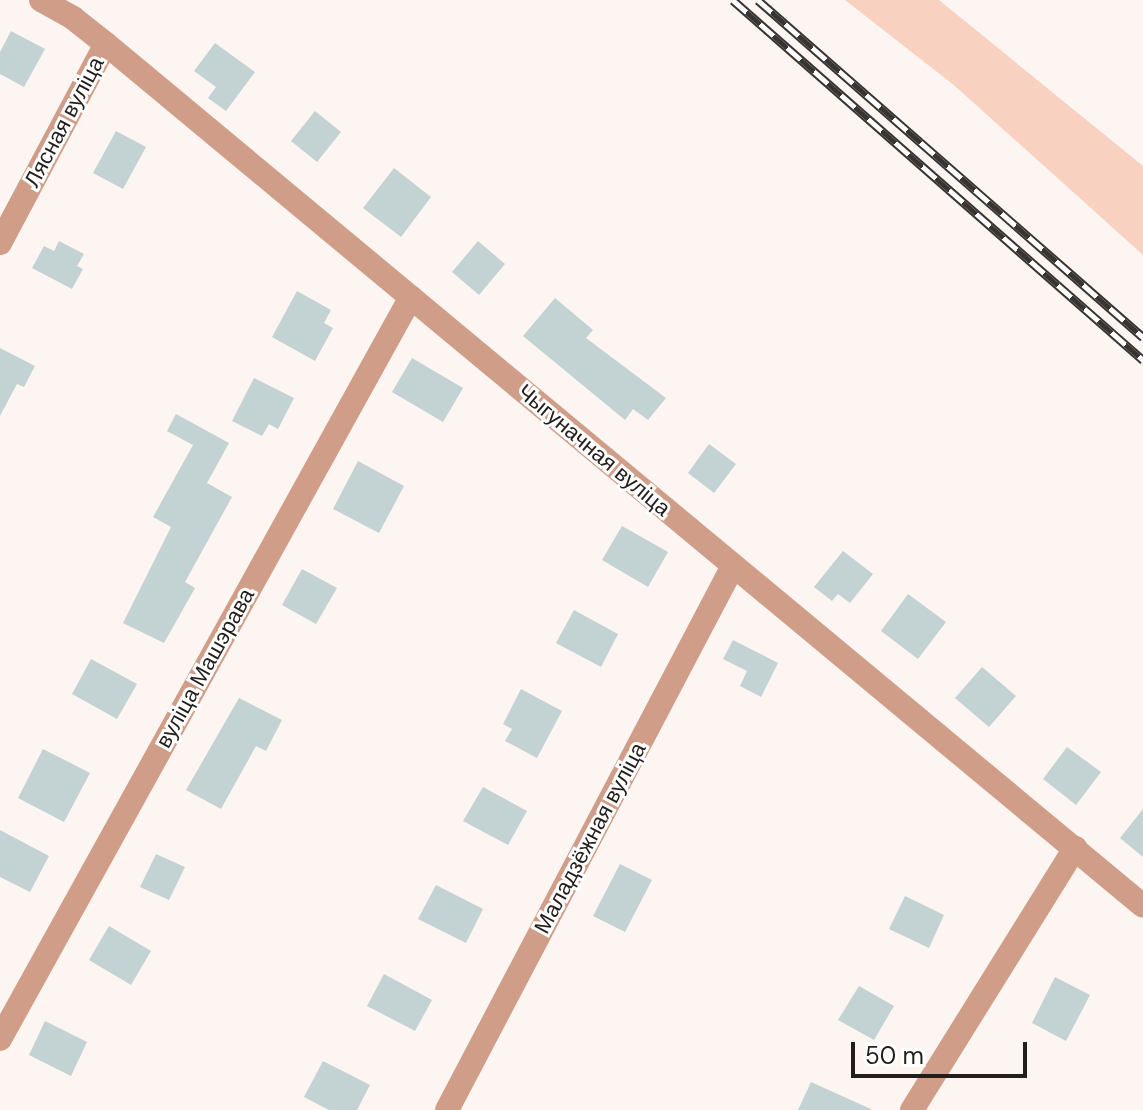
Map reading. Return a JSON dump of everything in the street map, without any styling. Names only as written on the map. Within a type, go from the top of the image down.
[{"type":"street","name":"Чыгуначная вуліца","points":[[41,0],[73,18],[106,44],[1143,906]]},
{"type":"street","name":"Лясная вуліца","points":[[0,243],[106,44]]},
{"type":"street","name":"вуліца Машэрава","points":[[0,1039],[411,297]]},
{"type":"street","name":"Маладзёжная вуліца","points":[[447,1110],[733,566]]},
{"type":"street","points":[[912,1110],[1075,848]]},
{"type":"shaded area","points":[[845,0],[939,0],[1143,166],[1143,255],[955,86]]},
{"type":"building","points":[[11,31],[45,49],[24,87],[0,74],[0,52]]},
{"type":"building","points":[[215,43],[255,72],[226,111],[208,98],[216,87],[194,71]]},
{"type":"building","points":[[315,111],[341,132],[317,162],[291,141]]},
{"type":"building","points":[[116,131],[146,147],[123,189],[93,173]]},
{"type":"building","points":[[394,168],[431,197],[401,237],[363,208]]},
{"type":"building","points":[[59,241],[84,254],[77,266],[83,269],[72,289],[32,268],[44,246],[54,251]]},
{"type":"building","points":[[478,241],[505,264],[479,295],[452,272]]},
{"type":"building","points":[[297,291],[331,310],[324,323],[333,328],[315,361],[272,337]]},
{"type":"building","points":[[555,298],[593,330],[586,338],[666,398],[648,420],[633,409],[625,420],[523,336]]},
{"type":"building","points":[[0,348],[35,366],[24,387],[17,384],[0,416]]},
{"type":"building","points":[[412,358],[463,388],[443,422],[392,392]]},
{"type":"building","points":[[254,378],[294,398],[278,429],[269,424],[262,436],[232,421]]},
{"type":"building","points":[[176,414],[229,443],[207,483],[232,497],[185,582],[195,588],[164,643],[123,623],[171,527],[153,517],[193,445],[167,431]]},
{"type":"building","points":[[709,444],[736,464],[714,493],[688,473]]},
{"type":"building","points":[[358,461],[404,486],[379,533],[333,509]]},
{"type":"building","points":[[622,526],[668,552],[648,587],[602,560]]},
{"type":"building","points":[[843,551],[873,574],[850,603],[838,594],[832,601],[814,587]]},
{"type":"building","points":[[302,569],[337,588],[316,624],[282,605]]},
{"type":"building","points":[[908,594],[946,622],[918,659],[881,631]]},
{"type":"building","points":[[574,610],[618,634],[601,667],[556,643]]},
{"type":"building","points":[[733,640],[778,663],[761,697],[740,686],[747,671],[723,659]]},
{"type":"building","points":[[91,659],[137,684],[117,719],[72,694]]},
{"type":"building","points":[[982,667],[1016,696],[989,727],[955,698]]},
{"type":"building","points":[[521,689],[562,711],[537,758],[505,741],[512,729],[503,724]]},
{"type":"building","points":[[239,698],[282,720],[266,751],[256,746],[221,809],[186,790]]},
{"type":"building","points":[[1067,747],[1101,772],[1076,805],[1043,779]]},
{"type":"building","points":[[43,749],[90,773],[64,822],[18,798]]},
{"type":"building","points":[[483,787],[527,811],[508,845],[463,821]]},
{"type":"building","points":[[1143,809],[1143,857],[1120,838]]},
{"type":"building","points":[[0,830],[49,856],[30,892],[0,877]]},
{"type":"building","points":[[156,854],[185,867],[169,900],[140,887]]},
{"type":"building","points":[[620,864],[652,880],[625,932],[593,916]]},
{"type":"building","points":[[436,885],[483,909],[466,943],[418,919]]},
{"type":"building","points":[[905,896],[944,915],[929,948],[889,929]]},
{"type":"building","points":[[109,926],[151,951],[131,985],[89,960]]},
{"type":"building","points":[[384,974],[432,1000],[415,1031],[367,1006]]},
{"type":"building","points":[[1055,977],[1090,995],[1066,1041],[1032,1023]]},
{"type":"building","points":[[859,986],[894,1006],[874,1040],[838,1020]]},
{"type":"building","points":[[45,1021],[87,1042],[71,1076],[29,1055]]},
{"type":"building","points":[[323,1061],[370,1085],[357,1110],[329,1110],[304,1097]]},
{"type":"building","points":[[811,1082],[873,1110],[798,1110]]},
{"type":"railway","points":[[733,0],[1143,360]]},
{"type":"railway","points":[[758,0],[1143,337]]}]
